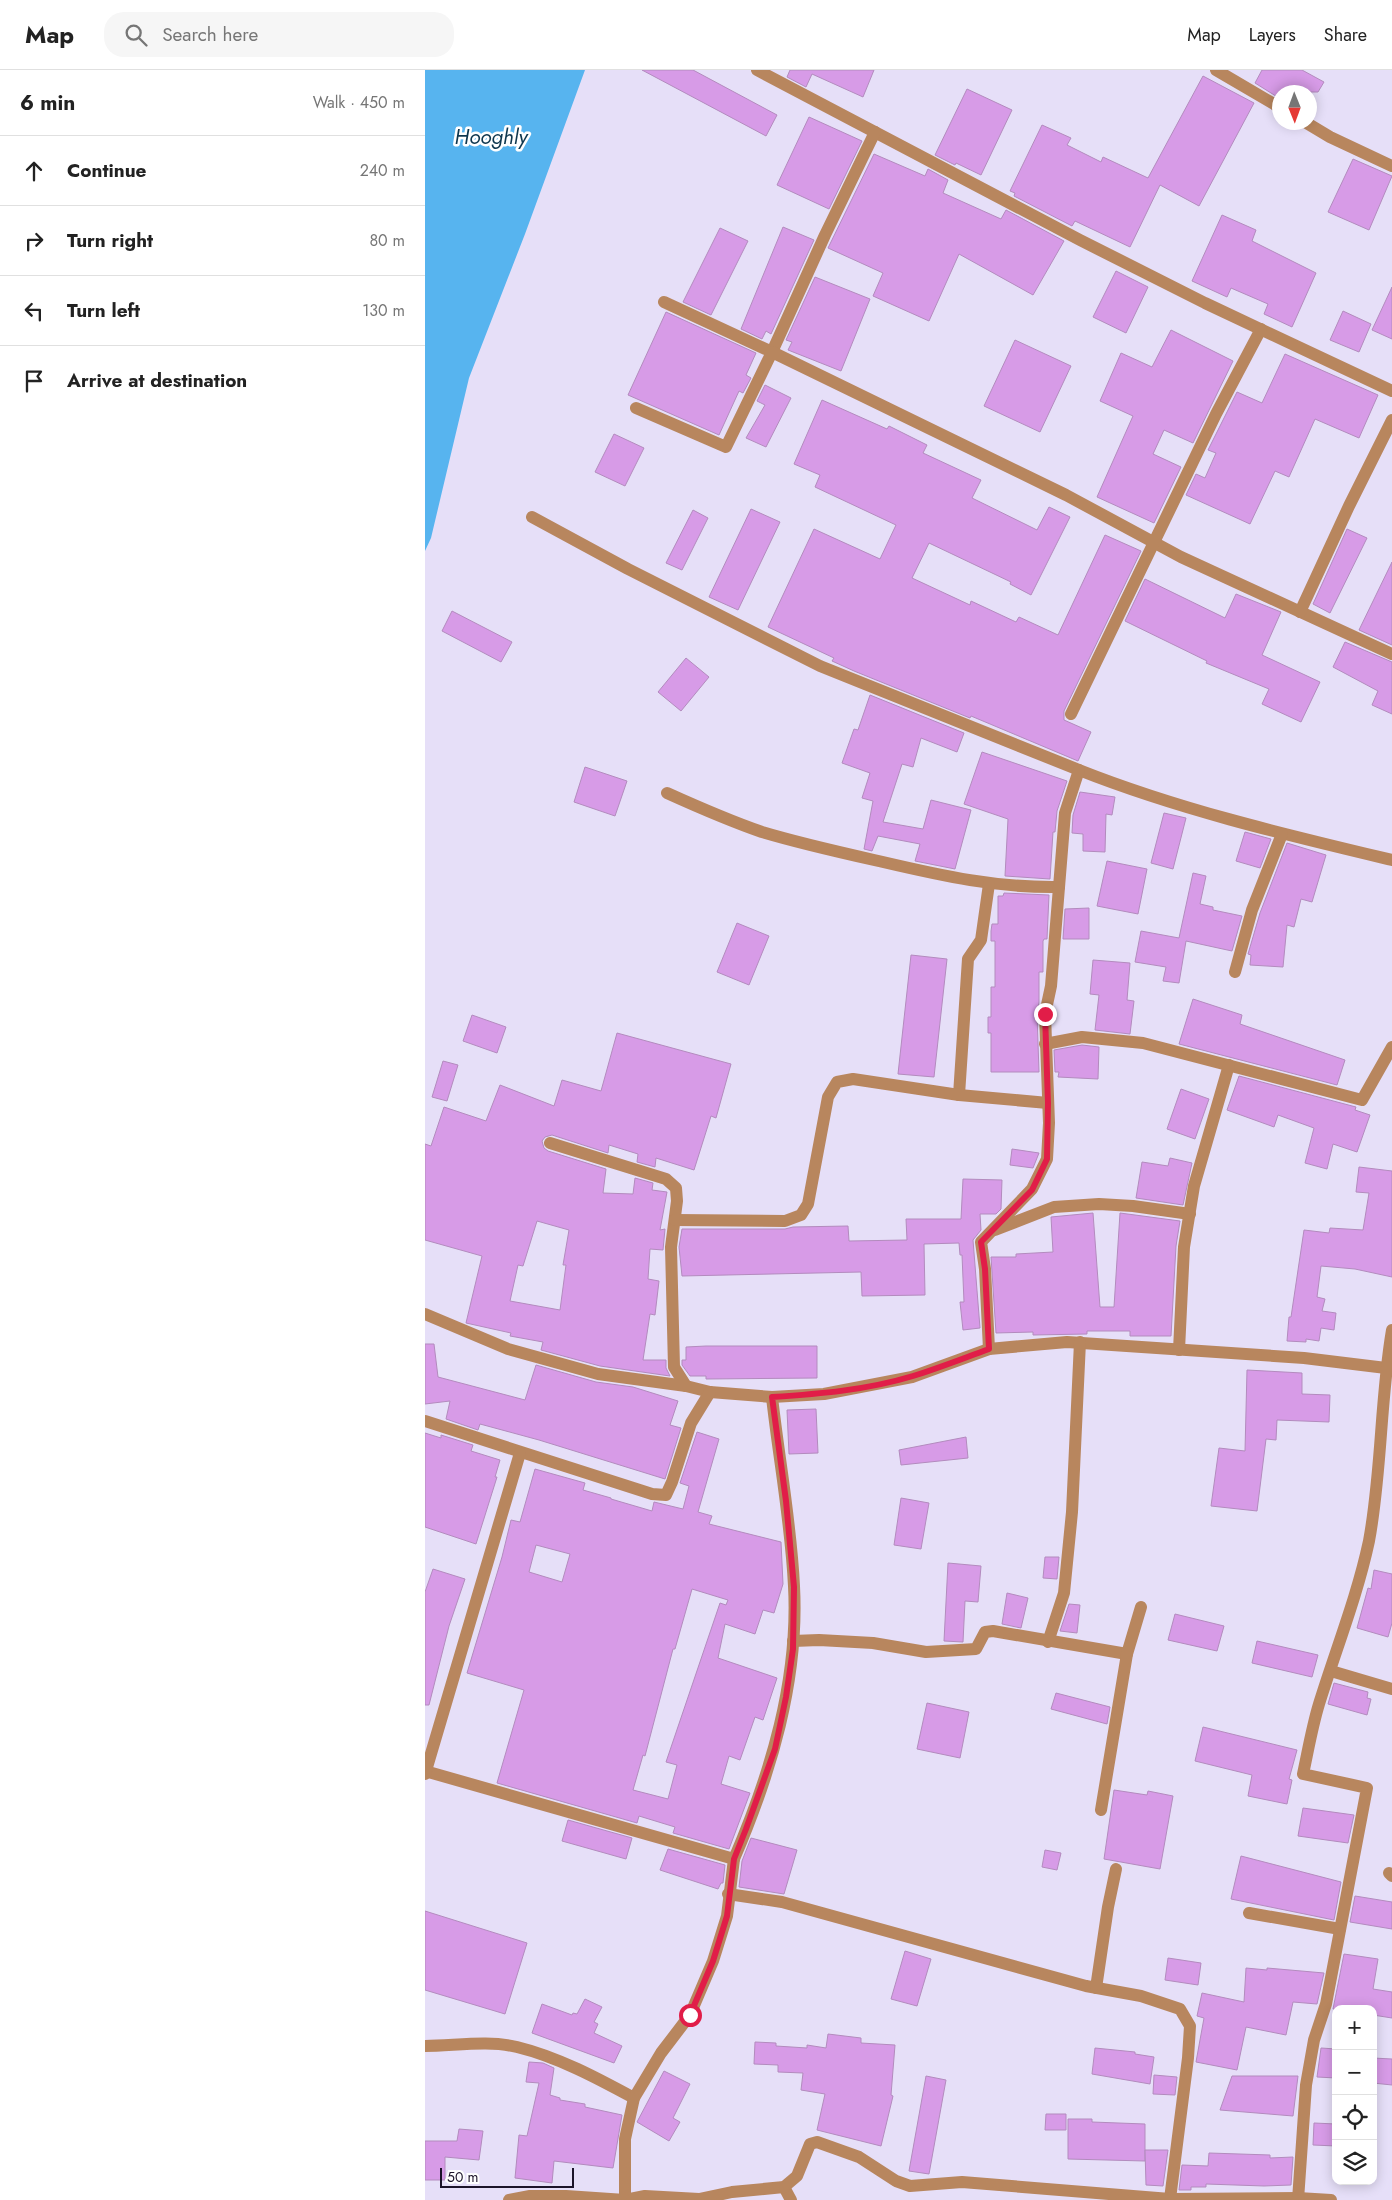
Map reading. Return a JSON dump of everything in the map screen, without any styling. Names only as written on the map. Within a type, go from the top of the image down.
[{"type":"street","points":[[757,70],[1080,240],[1392,391]]},
{"type":"street","points":[[1216,70],[1272,103]]},
{"type":"street","points":[[1317,129],[1392,166]]},
{"type":"street","points":[[635,408],[726,447],[875,132]]},
{"type":"street","points":[[664,302],[772,352],[1066,495],[1181,557],[1392,654]]},
{"type":"street","points":[[1071,714],[1216,414],[1261,329]]},
{"type":"street","points":[[1300,612],[1349,506],[1392,420]]},
{"type":"street","points":[[532,517],[820,666],[1079,770],[1113,783],[1282,834],[1392,860]]},
{"type":"street","points":[[989,1349],[985,1269],[981,1242],[1032,1190],[1047,1159],[1048,1103],[1045,1014],[1051,986],[1065,813],[1079,770]]},
{"type":"street","points":[[667,793],[712,813],[761,831],[957,879],[1022,888],[1059,887]]},
{"type":"street","points":[[1235,972],[1252,910],[1282,834]]},
{"type":"street","points":[[959,1096],[968,959],[981,940],[989,884]]},
{"type":"street","points":[[1045,1044],[1081,1037],[1143,1043],[1362,1100],[1392,1047]]},
{"type":"street","points":[[1179,1350],[1184,1247],[1194,1186],[1229,1065]]},
{"type":"street","points":[[675,1220],[785,1220],[801,1215],[808,1204],[828,1097],[837,1082],[853,1079],[959,1096],[1048,1103]]},
{"type":"street","points":[[550,1143],[666,1179],[676,1188],[675,1220],[671,1246],[674,1367],[686,1386]]},
{"type":"street","points":[[989,1233],[1054,1207],[1116,1205],[1190,1214]]},
{"type":"street","points":[[425,1314],[508,1349],[597,1374],[686,1386],[710,1392],[772,1397],[824,1394],[874,1386],[912,1376],[989,1349],[1080,1342],[1303,1358],[1385,1368]]},
{"type":"street","points":[[1298,2199],[1306,2085],[1314,2040],[1325,2004],[1367,1788],[1303,1774],[1319,1705],[1357,1588],[1369,1541],[1381,1450],[1385,1368],[1392,1330]]},
{"type":"street","points":[[1048,1642],[1065,1593],[1072,1512],[1080,1342]]},
{"type":"street","points":[[425,1421],[652,1494],[666,1495],[673,1482],[691,1423],[710,1392]]},
{"type":"street","points":[[625,2200],[625,2139],[634,2098],[661,2053],[690,2015],[713,1961],[727,1916],[728,1894],[734,1859],[775,1749],[786,1697],[793,1641],[794,1587],[786,1501],[772,1397]]},
{"type":"street","points":[[520,1453],[425,1772],[734,1859]]},
{"type":"street","points":[[1101,1810],[1127,1654],[1141,1606]]},
{"type":"street","points":[[793,1641],[819,1640],[873,1643],[926,1652],[976,1649],[985,1632],[993,1631],[1048,1642],[1127,1654]]},
{"type":"street","points":[[1331,1671],[1392,1689]]},
{"type":"street","points":[[1096,1988],[1107,1915],[1117,1869]]},
{"type":"street","points":[[728,1894],[782,1902],[1096,1988],[1141,1996],[1180,2009],[1190,2026],[1188,2058],[1170,2199]]},
{"type":"street","points":[[1249,1913],[1340,1929]]},
{"type":"street","points":[[425,2046],[484,2044],[516,2047],[556,2061],[634,2098]]},
{"type":"street","points":[[509,2200],[530,2196],[566,2196],[625,2200],[645,2196],[699,2198],[732,2192],[784,2187],[797,2176],[810,2144],[817,2142],[859,2157],[896,2181],[910,2186],[985,2182],[1102,2197],[1331,2200]]},
{"type":"street","points":[[784,2187],[791,2200]]},
{"type":"water","name":"Hooghly","points":[[425,70],[585,70],[525,234],[469,378],[431,538],[425,551]]},
{"type":"building","points":[[642,70],[693,70],[777,115],[766,136]]},
{"type":"building","points":[[790,70],[874,70],[863,97],[812,74],[806,87],[787,77]]},
{"type":"building","points":[[1262,70],[1302,70],[1324,82],[1318,92],[1317,85],[1272,85],[1272,94],[1255,83]]},
{"type":"building","points":[[1203,76],[1254,103],[1199,206],[1160,185],[1130,247],[1075,221],[1072,226],[1014,196],[1015,193],[1010,191],[1042,125],[1071,138],[1067,145],[1101,162],[1103,157],[1148,178]]},
{"type":"building","points":[[967,89],[1012,110],[981,175],[935,155]]},
{"type":"building","points":[[809,117],[862,141],[829,209],[777,185]]},
{"type":"building","points":[[874,154],[925,176],[928,169],[948,180],[943,193],[1001,219],[1006,210],[1064,241],[1033,295],[959,254],[929,321],[873,296],[883,273],[828,248]]},
{"type":"building","points":[[1353,159],[1392,176],[1369,230],[1328,212]]},
{"type":"building","points":[[1222,215],[1256,230],[1252,241],[1316,273],[1292,327],[1264,314],[1268,304],[1231,288],[1227,297],[1192,281]]},
{"type":"building","points":[[783,227],[814,240],[771,334],[766,331],[762,339],[741,329]]},
{"type":"building","points":[[720,228],[748,241],[711,315],[683,302]]},
{"type":"building","points":[[1116,271],[1148,287],[1126,333],[1093,317]]},
{"type":"building","points":[[815,277],[870,299],[841,371],[788,350],[792,342],[786,340]]},
{"type":"building","points":[[1392,287],[1392,339],[1372,330]]},
{"type":"building","points":[[1343,311],[1371,324],[1359,352],[1330,340]]},
{"type":"building","points":[[666,312],[756,353],[746,375],[751,378],[743,393],[739,391],[719,435],[628,395]]},
{"type":"building","points":[[1171,330],[1233,361],[1193,443],[1164,430],[1153,454],[1181,467],[1154,523],[1097,497],[1133,416],[1100,401],[1121,353],[1152,367]]},
{"type":"building","points":[[1015,340],[1071,366],[1040,432],[984,406]]},
{"type":"building","points":[[1285,354],[1378,395],[1359,438],[1315,419],[1289,477],[1275,471],[1250,524],[1186,495],[1196,474],[1205,478],[1216,453],[1208,450],[1237,392],[1262,403]]},
{"type":"building","points":[[765,385],[791,398],[766,447],[746,438],[765,405],[757,401]]},
{"type":"building","points":[[822,400],[887,429],[889,426],[927,445],[923,453],[981,480],[972,498],[1037,530],[1049,507],[1070,517],[1031,595],[1010,584],[1011,582],[929,543],[912,578],[970,605],[971,601],[1016,622],[1019,617],[1058,635],[1105,535],[1141,551],[1064,711],[1064,720],[1091,732],[1078,761],[971,716],[970,718],[854,671],[832,661],[834,658],[768,627],[814,529],[880,559],[896,525],[815,487],[820,475],[794,464]]},
{"type":"building","points":[[614,434],[644,448],[625,486],[595,472]]},
{"type":"building","points":[[751,509],[780,522],[738,610],[709,597]]},
{"type":"building","points":[[693,510],[708,518],[682,570],[666,563]]},
{"type":"building","points":[[1347,529],[1367,538],[1330,613],[1313,604]]},
{"type":"building","points":[[1392,562],[1392,645],[1359,630]]},
{"type":"building","points":[[1145,579],[1225,618],[1236,594],[1281,612],[1262,655],[1320,682],[1301,722],[1262,704],[1269,689],[1206,663],[1207,661],[1125,621]]},
{"type":"building","points":[[452,611],[512,642],[501,662],[442,631]]},
{"type":"building","points":[[1345,642],[1392,662],[1392,714],[1372,705],[1378,691],[1333,667]]},
{"type":"building","points":[[686,658],[709,677],[681,711],[658,692]]},
{"type":"building","points":[[870,695],[964,733],[957,752],[921,738],[913,767],[902,764],[883,822],[923,829],[931,800],[971,810],[955,869],[915,861],[920,844],[878,836],[872,851],[864,849],[873,801],[862,798],[870,773],[842,763],[854,729],[858,730]]},
{"type":"building","points":[[982,752],[1067,781],[1057,811],[1055,832],[1053,832],[1050,879],[1005,876],[1008,819],[964,804]]},
{"type":"building","points":[[585,767],[627,781],[615,816],[574,802]]},
{"type":"building","points":[[1080,792],[1115,797],[1112,815],[1106,814],[1105,852],[1083,851],[1083,834],[1072,833],[1073,815]]},
{"type":"building","points":[[1164,813],[1186,818],[1173,869],[1151,863]]},
{"type":"building","points":[[1245,832],[1271,839],[1260,868],[1236,861]]},
{"type":"building","points":[[1287,843],[1326,855],[1312,902],[1301,899],[1294,927],[1287,925],[1283,967],[1250,965],[1251,955],[1248,954],[1260,913]]},
{"type":"building","points":[[1107,861],[1147,869],[1138,914],[1097,906]]},
{"type":"building","points":[[1193,873],[1206,876],[1200,904],[1213,907],[1213,910],[1242,916],[1232,951],[1186,941],[1179,983],[1163,981],[1166,967],[1135,962],[1141,931],[1179,938]]},
{"type":"building","points":[[1004,893],[1049,895],[1047,939],[1043,941],[1043,972],[1039,972],[1037,1014],[1039,1072],[991,1072],[991,1033],[988,1033],[988,1017],[991,1017],[991,987],[995,987],[995,941],[991,941],[991,931],[992,924],[998,924],[998,896],[1003,896]]},
{"type":"building","points":[[1089,908],[1089,939],[1063,939],[1065,909]]},
{"type":"building","points":[[737,923],[769,936],[749,985],[717,972]]},
{"type":"building","points":[[911,955],[947,959],[934,1077],[898,1074]]},
{"type":"building","points":[[1093,960],[1130,963],[1127,1000],[1134,1001],[1130,1034],[1095,1030],[1099,995],[1090,994]]},
{"type":"building","points":[[1193,999],[1242,1015],[1240,1024],[1345,1060],[1337,1085],[1179,1044]]},
{"type":"building","points":[[472,1015],[506,1027],[497,1053],[463,1041]]},
{"type":"building","points":[[617,1033],[731,1064],[716,1118],[711,1116],[694,1170],[656,1158],[655,1167],[637,1162],[638,1154],[609,1145],[608,1153],[552,1135],[545,1137],[542,1141],[544,1148],[548,1151],[606,1169],[603,1193],[633,1194],[635,1178],[653,1183],[652,1190],[667,1192],[660,1230],[665,1229],[663,1250],[650,1249],[648,1279],[659,1281],[655,1315],[650,1314],[643,1360],[666,1360],[666,1368],[670,1376],[600,1366],[541,1350],[543,1342],[510,1336],[511,1333],[466,1323],[482,1256],[425,1240],[425,1144],[431,1146],[444,1107],[486,1121],[500,1085],[554,1106],[562,1080],[601,1091]],"holes":[[[537,1221],[569,1230],[563,1265],[566,1265],[560,1310],[510,1301],[518,1265],[523,1266]]]},
{"type":"building","points":[[1082,1045],[1099,1047],[1098,1079],[1058,1077],[1059,1072],[1055,1072],[1054,1050]]},
{"type":"building","points":[[443,1061],[458,1065],[447,1101],[432,1097]]},
{"type":"building","points":[[1239,1076],[1356,1107],[1355,1110],[1370,1115],[1357,1152],[1333,1144],[1327,1169],[1305,1163],[1314,1128],[1278,1115],[1274,1127],[1227,1110]]},
{"type":"building","points":[[1181,1089],[1209,1099],[1195,1139],[1167,1129]]},
{"type":"building","points":[[1012,1149],[1039,1153],[1033,1168],[1010,1165]]},
{"type":"building","points":[[1170,1158],[1192,1163],[1183,1205],[1136,1198],[1142,1162],[1168,1166]]},
{"type":"building","points":[[1359,1167],[1392,1171],[1392,1277],[1355,1269],[1321,1266],[1317,1297],[1325,1299],[1322,1311],[1336,1313],[1334,1330],[1321,1328],[1319,1341],[1306,1339],[1306,1342],[1287,1341],[1289,1317],[1291,1317],[1304,1230],[1329,1233],[1330,1228],[1363,1230],[1369,1193],[1356,1192]]},
{"type":"building","points":[[963,1179],[1002,1180],[1001,1209],[996,1214],[980,1214],[981,1230],[973,1240],[980,1328],[963,1330],[960,1302],[964,1302],[962,1255],[960,1255],[959,1243],[924,1244],[925,1295],[862,1296],[861,1272],[682,1276],[679,1247],[682,1229],[785,1229],[793,1227],[848,1226],[849,1241],[907,1240],[906,1219],[961,1219]]},
{"type":"building","points":[[1093,1213],[1100,1307],[1114,1307],[1120,1213],[1180,1221],[1176,1246],[1171,1336],[1130,1336],[1130,1331],[1087,1331],[1087,1334],[1033,1335],[1033,1332],[996,1333],[991,1257],[1016,1257],[1016,1254],[1053,1252],[1051,1217]]},
{"type":"building","points":[[425,1344],[434,1344],[438,1377],[525,1400],[536,1365],[596,1382],[633,1387],[678,1401],[670,1425],[681,1428],[665,1479],[539,1440],[480,1424],[478,1430],[446,1419],[450,1401],[425,1404]]},
{"type":"building","points":[[817,1346],[817,1378],[706,1379],[706,1376],[690,1376],[682,1365],[682,1360],[686,1360],[686,1347]]},
{"type":"building","points":[[1247,1370],[1302,1373],[1302,1394],[1330,1395],[1329,1422],[1277,1420],[1276,1440],[1266,1439],[1257,1511],[1211,1506],[1219,1448],[1245,1451]]},
{"type":"building","points":[[816,1409],[818,1453],[789,1454],[787,1410]]},
{"type":"building","points":[[697,1432],[719,1439],[698,1512],[712,1516],[709,1524],[781,1542],[783,1584],[774,1613],[763,1610],[755,1634],[725,1624],[718,1658],[777,1678],[763,1720],[755,1717],[740,1760],[729,1756],[721,1784],[750,1793],[729,1849],[673,1833],[675,1827],[639,1816],[637,1823],[497,1783],[524,1690],[467,1673],[502,1557],[511,1520],[520,1522],[535,1469],[585,1483],[583,1490],[652,1511],[654,1502],[683,1509],[689,1486],[680,1483]],"holes":[[[536,1545],[570,1554],[562,1582],[529,1572]],[[692,1589],[728,1600],[726,1605],[720,1603],[666,1762],[677,1765],[668,1799],[633,1790],[643,1755],[645,1756],[673,1649],[675,1649]]]},
{"type":"building","points":[[425,1433],[441,1438],[441,1435],[473,1445],[471,1451],[500,1460],[495,1477],[497,1477],[476,1544],[425,1527]]},
{"type":"building","points":[[966,1437],[968,1458],[901,1465],[899,1450]]},
{"type":"building","points":[[901,1498],[929,1503],[921,1549],[894,1545]]},
{"type":"building","points":[[1045,1557],[1059,1557],[1057,1579],[1043,1578]]},
{"type":"building","points":[[948,1563],[981,1566],[978,1602],[965,1601],[963,1642],[944,1641]]},
{"type":"building","points":[[433,1569],[465,1579],[449,1626],[429,1705],[425,1705],[425,1592]]},
{"type":"building","points":[[1374,1570],[1392,1574],[1392,1623],[1388,1637],[1357,1628],[1368,1588],[1371,1589]]},
{"type":"building","points":[[1007,1593],[1028,1598],[1021,1628],[1002,1624]]},
{"type":"building","points":[[1069,1604],[1080,1605],[1077,1633],[1060,1631]]},
{"type":"building","points":[[1175,1614],[1224,1626],[1217,1651],[1168,1640]]},
{"type":"building","points":[[1257,1641],[1318,1655],[1312,1677],[1252,1663]]},
{"type":"building","points":[[1334,1683],[1368,1692],[1367,1698],[1371,1699],[1367,1715],[1328,1704]]},
{"type":"building","points":[[1056,1693],[1110,1707],[1107,1724],[1051,1709]]},
{"type":"building","points":[[927,1703],[969,1712],[960,1758],[917,1749]]},
{"type":"building","points":[[1203,1727],[1297,1750],[1289,1779],[1292,1780],[1287,1804],[1248,1796],[1252,1775],[1195,1761]]},
{"type":"building","points":[[1114,1790],[1147,1795],[1148,1791],[1173,1796],[1160,1869],[1104,1859]]},
{"type":"building","points":[[1303,1808],[1354,1815],[1348,1843],[1298,1836]]},
{"type":"building","points":[[568,1820],[632,1838],[626,1859],[562,1841]]},
{"type":"building","points":[[751,1838],[797,1850],[784,1894],[739,1887],[742,1861]]},
{"type":"building","points":[[668,1849],[725,1865],[723,1883],[721,1883],[718,1889],[660,1870]]},
{"type":"building","points":[[1045,1850],[1061,1853],[1057,1870],[1042,1867]]},
{"type":"building","points":[[1241,1856],[1341,1882],[1334,1920],[1231,1899]]},
{"type":"building","points":[[1355,1896],[1392,1902],[1392,1929],[1350,1922]]},
{"type":"building","points":[[425,1911],[527,1943],[505,2014],[425,1990]]},
{"type":"building","points":[[905,1951],[931,1959],[917,2006],[891,1999]]},
{"type":"building","points":[[1344,1954],[1378,1959],[1373,1989],[1392,1992],[1392,2018],[1377,2016],[1377,2005],[1334,2005]]},
{"type":"building","points":[[1168,1958],[1201,1963],[1198,1985],[1165,1980]]},
{"type":"building","points":[[1246,1968],[1324,1973],[1317,2004],[1293,2002],[1286,2035],[1246,2027],[1237,2070],[1196,2062],[1204,2018],[1197,2016],[1202,1993],[1244,2002]]},
{"type":"building","points":[[585,1999],[602,2007],[594,2022],[598,2024],[594,2033],[622,2046],[614,2063],[532,2033],[542,2004],[572,2015],[573,2013],[577,2014]]},
{"type":"building","points":[[828,2034],[861,2038],[861,2043],[895,2045],[891,2095],[893,2096],[881,2146],[817,2130],[825,2094],[801,2090],[803,2073],[778,2072],[778,2065],[754,2064],[755,2042],[776,2043],[776,2046],[807,2048],[807,2045],[826,2048]]},
{"type":"building","points":[[1095,2048],[1135,2052],[1135,2054],[1154,2057],[1150,2084],[1092,2074]]},
{"type":"building","points":[[1321,2048],[1332,2049],[1332,2078],[1317,2077]]},
{"type":"building","points":[[1377,2058],[1392,2059],[1392,2085],[1377,2083]]},
{"type":"building","points":[[529,2062],[543,2063],[554,2068],[550,2095],[560,2098],[560,2100],[585,2104],[585,2107],[622,2115],[613,2168],[554,2161],[552,2183],[515,2178],[519,2135],[527,2136],[539,2083],[526,2082]]},
{"type":"building","points":[[664,2071],[690,2084],[673,2118],[680,2122],[669,2141],[637,2122]]},
{"type":"building","points":[[1154,2075],[1177,2077],[1175,2095],[1153,2094]]},
{"type":"building","points":[[926,2076],[946,2080],[929,2174],[909,2171]]},
{"type":"building","points":[[1232,2076],[1298,2076],[1293,2116],[1220,2110]]},
{"type":"building","points":[[1046,2114],[1066,2114],[1066,2130],[1045,2130]]},
{"type":"building","points":[[1068,2119],[1092,2119],[1092,2122],[1145,2124],[1145,2161],[1068,2159]]},
{"type":"building","points":[[1314,2123],[1332,2124],[1332,2146],[1313,2145]]},
{"type":"building","points":[[459,2129],[483,2131],[479,2160],[445,2157],[445,2180],[425,2180],[425,2141],[457,2141]]},
{"type":"building","points":[[1145,2150],[1168,2150],[1163,2186],[1146,2185]]},
{"type":"building","points":[[1209,2153],[1270,2155],[1270,2158],[1293,2157],[1291,2185],[1206,2184],[1206,2187],[1191,2187],[1191,2190],[1179,2190],[1182,2165],[1208,2166]]},
{"type":"route","points":[[690,2015],[713,1961],[727,1916],[728,1894],[734,1859],[775,1749],[786,1697],[793,1649],[794,1587],[786,1501],[772,1397],[824,1394],[874,1386],[912,1376],[989,1349],[985,1269],[981,1242],[1032,1190],[1047,1159],[1049,1123],[1045,1014]]}]
